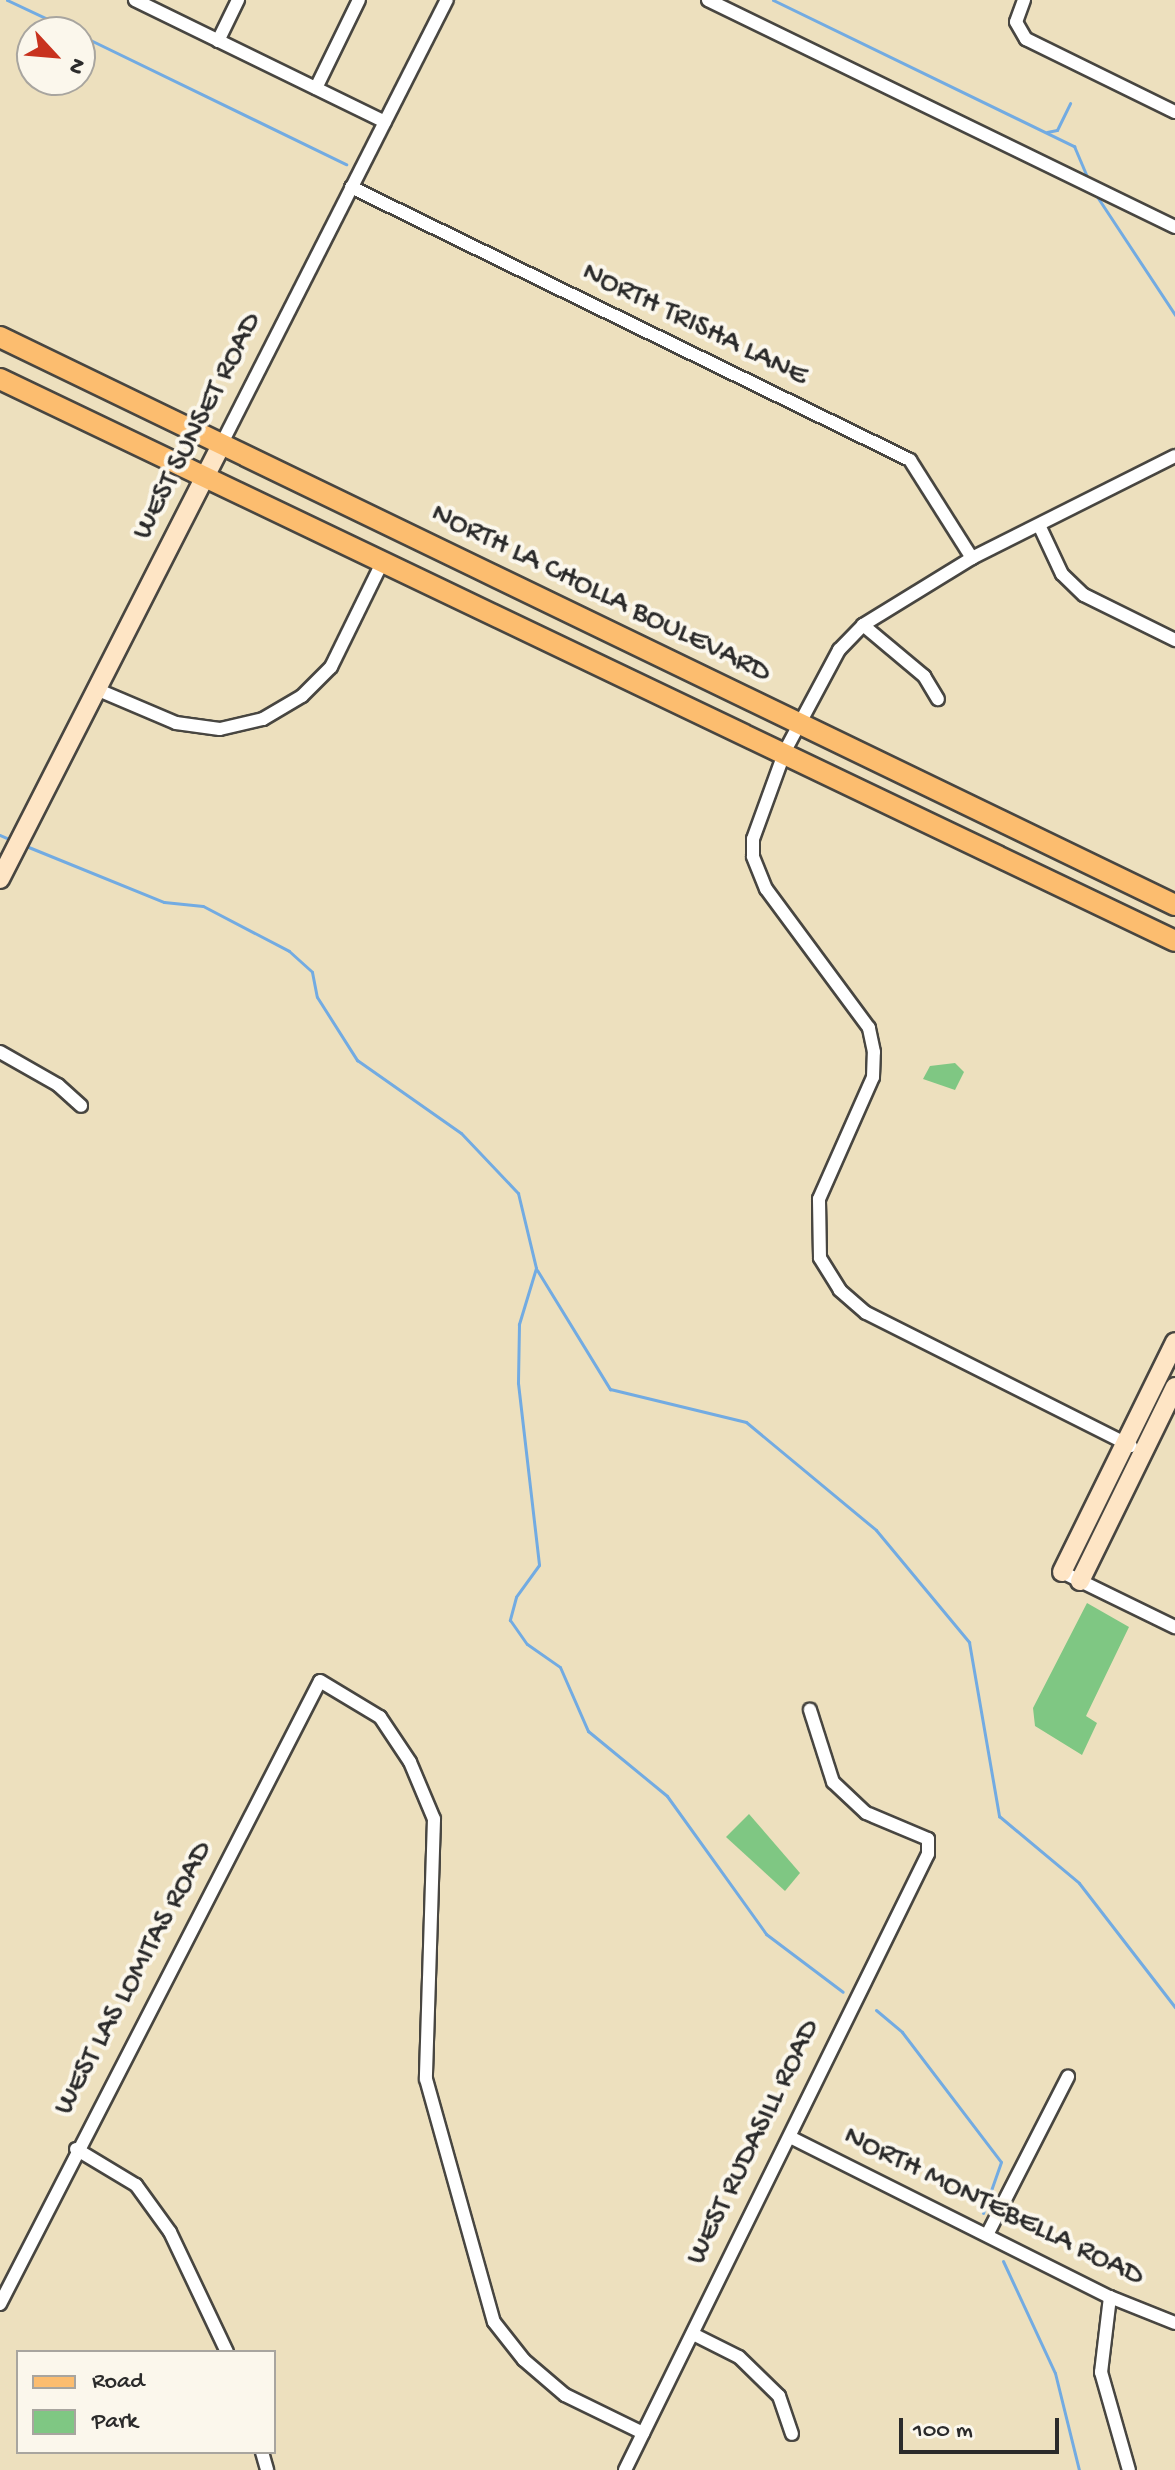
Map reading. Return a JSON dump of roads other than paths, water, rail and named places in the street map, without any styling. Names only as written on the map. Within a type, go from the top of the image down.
[{"type":"main road","name":"NORTH LA CHOLLA BOULEVARD","points":[[0,337],[1175,905]]},
{"type":"main road","name":"NORTH LA CHOLLA BOULEVARD","points":[[0,379],[384,559],[1175,941]]},
{"type":"street","points":[[135,0],[385,122]]},
{"type":"street","points":[[218,41],[238,0]]},
{"type":"street","points":[[316,88],[359,0]]},
{"type":"street","name":"WEST SUNSET ROAD","points":[[0,879],[447,0]]},
{"type":"street","points":[[708,0],[1175,227]]},
{"type":"street","points":[[1024,0],[1015,32],[1175,112]]},
{"type":"street","name":"NORTH TRISHA LANE","points":[[351,187],[910,460],[972,558]]},
{"type":"street","points":[[1128,1444],[866,1313],[840,1290],[820,1258],[819,1199],[873,1077],[874,1052],[869,1028],[780,913],[753,856],[761,808],[785,751],[839,650],[863,625],[972,558],[1175,456]]},
{"type":"street","points":[[1039,525],[1062,574],[1084,595],[1175,640]]},
{"type":"street","points":[[96,689],[176,723],[220,729],[263,719],[302,696],[331,667],[384,559]]},
{"type":"street","points":[[863,625],[904,654],[924,676],[938,699]]},
{"type":"street","points":[[0,1052],[58,1085],[81,1106]]},
{"type":"street","points":[[1175,1342],[1128,1444],[1062,1572],[1175,1627]]},
{"type":"street","points":[[1080,1581],[1175,1387]]},
{"type":"street","name":"WEST LAS LOMITAS ROAD","points":[[0,2304],[76,2149],[320,1681],[380,1717],[410,1762],[434,1819],[426,2079],[494,2322],[524,2360],[565,2395],[643,2433]]},
{"type":"street","name":"WEST RUDASILL ROAD","points":[[625,2470],[928,1854],[928,1839],[866,1813],[833,1782],[810,1710]]},
{"type":"street","points":[[987,2235],[1068,2077]]},
{"type":"street","name":"NORTH MONTEBELLA ROAD","points":[[790,2137],[1110,2297],[1173,2317]]},
{"type":"street","points":[[76,2149],[136,2185],[170,2232],[226,2350]]},
{"type":"street","points":[[1110,2297],[1101,2372],[1115,2437],[1129,2470]]},
{"type":"street","points":[[693,2334],[739,2357],[779,2396],[792,2434]]},
{"type":"waterway","points":[[7,0],[41,16]]},
{"type":"waterway","points":[[773,0],[1074,146],[1089,181]]},
{"type":"waterway","points":[[96,43],[346,164]]},
{"type":"waterway","points":[[1047,132],[1057,130],[1070,103]]},
{"type":"waterway","points":[[1096,195],[1175,315]]},
{"type":"waterway","points":[[0,835],[11,840]]},
{"type":"waterway","points":[[26,846],[164,902],[203,906],[289,951],[312,972],[317,997],[357,1060],[461,1133],[518,1193],[536,1268],[519,1324],[518,1383],[539,1565],[516,1597],[510,1620],[527,1644],[560,1667],[588,1731],[667,1796],[766,1934],[843,1992]]},
{"type":"waterway","points":[[537,1270],[610,1389],[746,1422],[876,1530],[969,1642],[999,1816],[1079,1883],[1175,2007]]},
{"type":"waterway","points":[[876,2010],[902,2032],[1001,2162],[983,2213]]},
{"type":"waterway","points":[[1003,2261],[1055,2373],[1079,2470]]}]
